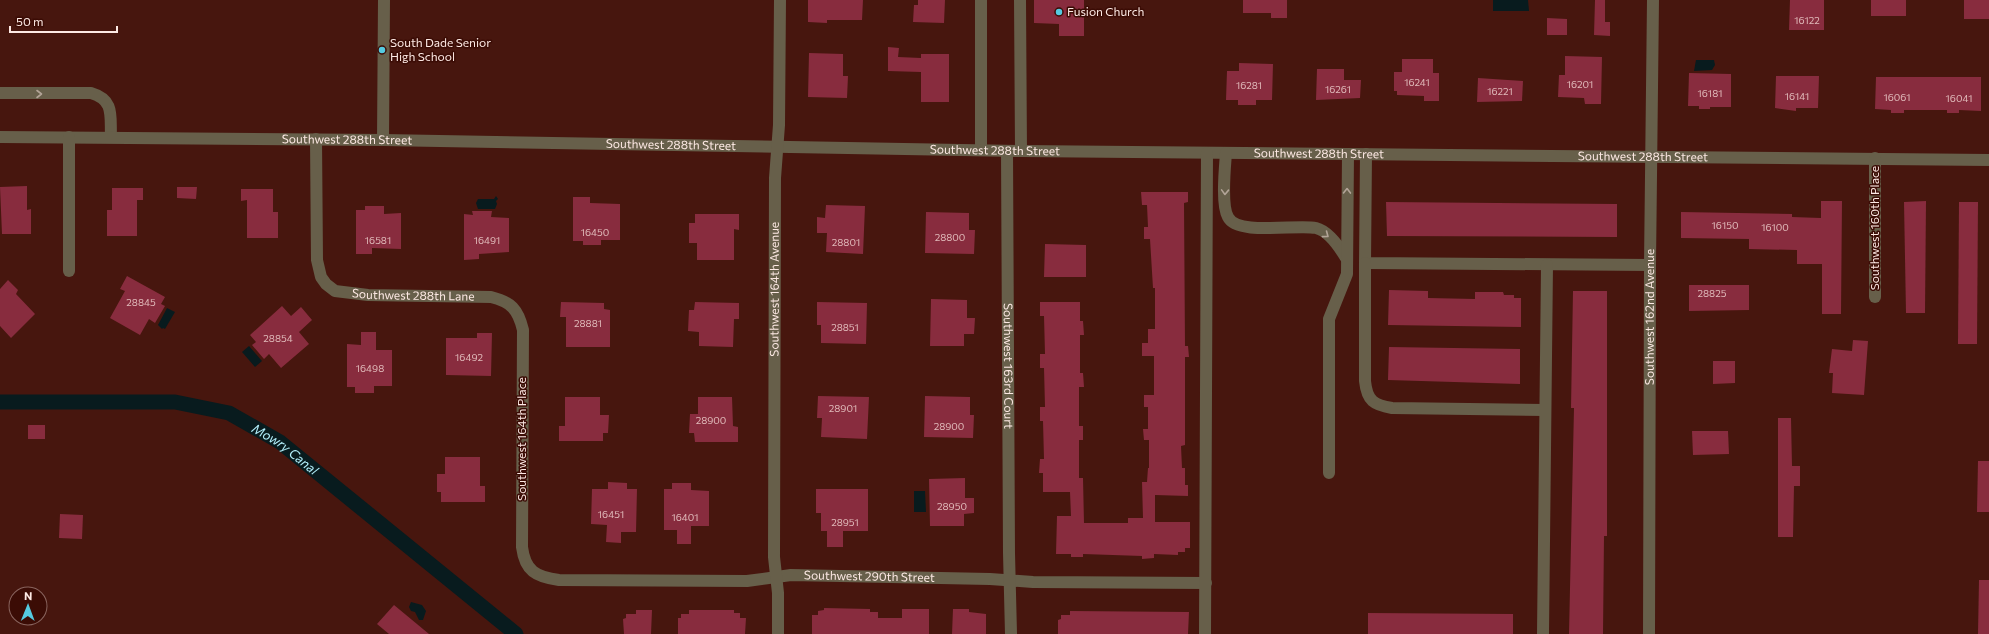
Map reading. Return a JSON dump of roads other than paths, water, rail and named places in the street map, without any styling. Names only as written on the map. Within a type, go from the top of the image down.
[{"type":"street","points":[[383,140],[384,0]]},
{"type":"street","name":"Southwest 164th Avenue","points":[[778,634],[778,593],[774,557],[775,178],[780,0]]},
{"type":"street","points":[[981,0],[981,150]]},
{"type":"street","points":[[1020,0],[1021,151]]},
{"type":"street","name":"Southwest 162nd Avenue","points":[[1649,634],[1650,265],[1653,0]]},
{"type":"street","points":[[0,93],[91,94],[100,96],[110,106],[111,137]]},
{"type":"street","name":"Southwest 288th Street","points":[[0,137],[316,139],[1008,151],[1989,160]]},
{"type":"street","points":[[69,138],[69,272]]},
{"type":"street","name":"Southwest 288th Lane","points":[[316,139],[316,248],[321,277],[326,284],[335,291],[346,293],[480,296],[503,300],[511,304]]},
{"type":"street","name":"Southwest 163rd Court","points":[[1008,151],[1009,581],[1011,634]]},
{"type":"street","points":[[1205,634],[1207,153]]},
{"type":"street","points":[[1226,153],[1224,200],[1227,217],[1234,224],[1250,227],[1317,228],[1336,242],[1346,258]]},
{"type":"street","points":[[1329,473],[1329,319],[1347,274],[1348,154]]},
{"type":"street","points":[[1366,154],[1365,381],[1366,392],[1370,400],[1380,406],[1392,408],[1545,410]]},
{"type":"street","name":"Southwest 160th Place","points":[[1875,158],[1875,297]]},
{"type":"street","points":[[1365,263],[1650,265]]},
{"type":"street","points":[[1543,634],[1547,265]]},
{"type":"street","name":"Southwest 164th Place","points":[[511,304],[517,313],[523,330],[522,547],[524,558],[528,567],[534,572]]},
{"type":"street","name":"Southwest 290th Street","points":[[534,572],[543,577],[559,580],[747,582],[791,575],[990,579],[1009,581],[1206,583]]},
{"type":"waterway","name":"Mowry Canal","points":[[0,402],[175,402],[229,413],[280,442],[516,634]]},
{"type":"place","name":"Fusion Church","points":[[1059,12]]},
{"type":"place","name":"South Dade Senior High School","points":[[382,50]]}]
